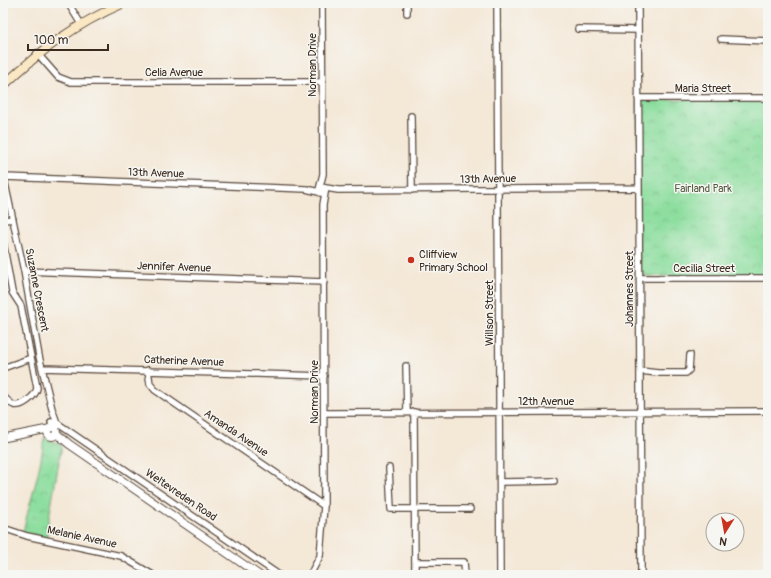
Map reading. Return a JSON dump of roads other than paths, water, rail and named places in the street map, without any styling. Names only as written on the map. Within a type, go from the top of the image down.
[{"type":"main road","points":[[3,86],[37,53],[81,24],[124,3]]},
{"type":"street","points":[[68,3],[81,24]]},
{"type":"street","name":"Norman Drive","points":[[310,575],[320,556],[324,506],[322,3]]},
{"type":"street","points":[[407,3],[407,13]]},
{"type":"street","name":"Willson Street","points":[[497,3],[500,575]]},
{"type":"street","name":"Johannes Street","points":[[638,3],[641,575]]},
{"type":"street","points":[[578,29],[638,30]]},
{"type":"street","points":[[721,39],[768,41]]},
{"type":"street","name":"Celia Avenue","points":[[37,53],[58,77],[72,82],[322,82]]},
{"type":"street","name":"Maria Street","points":[[638,98],[768,98]]},
{"type":"street","points":[[411,116],[412,190]]},
{"type":"street","name":"13th Avenue","points":[[4,176],[323,190],[639,188]]},
{"type":"street","name":"Suzanne Crescent","points":[[4,176],[30,299],[42,368],[52,409],[53,429]]},
{"type":"street","points":[[3,220],[14,219]]},
{"type":"street","points":[[3,242],[11,291],[22,306],[36,382],[36,393],[18,405],[13,405],[6,399]]},
{"type":"street","name":"Jennifer Avenue","points":[[24,271],[324,282]]},
{"type":"street","name":"Cecilia Street","points":[[640,278],[768,278]]},
{"type":"street","points":[[18,300],[30,299]]},
{"type":"street","points":[[640,371],[649,370],[658,373],[686,373],[689,370],[690,355]]},
{"type":"street","points":[[3,368],[31,358]]},
{"type":"street","points":[[406,366],[407,412]]},
{"type":"street","name":"Catherine Avenue","points":[[42,368],[324,376]]},
{"type":"street","name":"Amanda Avenue","points":[[148,370],[150,384],[155,390],[324,506]]},
{"type":"street","name":"12th Avenue","points":[[324,413],[768,411]]},
{"type":"street","points":[[414,412],[415,575]]},
{"type":"street","points":[[3,438],[53,429]]},
{"type":"street","name":"Weltevreden Road","points":[[53,429],[71,433],[279,575]]},
{"type":"street","name":"Weltevreden Road","points":[[53,429],[69,444],[259,575]]},
{"type":"street","points":[[389,468],[390,508],[470,509]]},
{"type":"street","points":[[500,482],[554,482]]},
{"type":"street","name":"Melanie Avenue","points":[[3,528],[27,536],[121,556],[153,575]]},
{"type":"street","points":[[415,562],[464,562],[465,575]]},
{"type":"place","name":"Cliffview Primary School","points":[[411,260]]},
{"type":"park label","name":"Fairland Park","points":[[703,188]]}]
